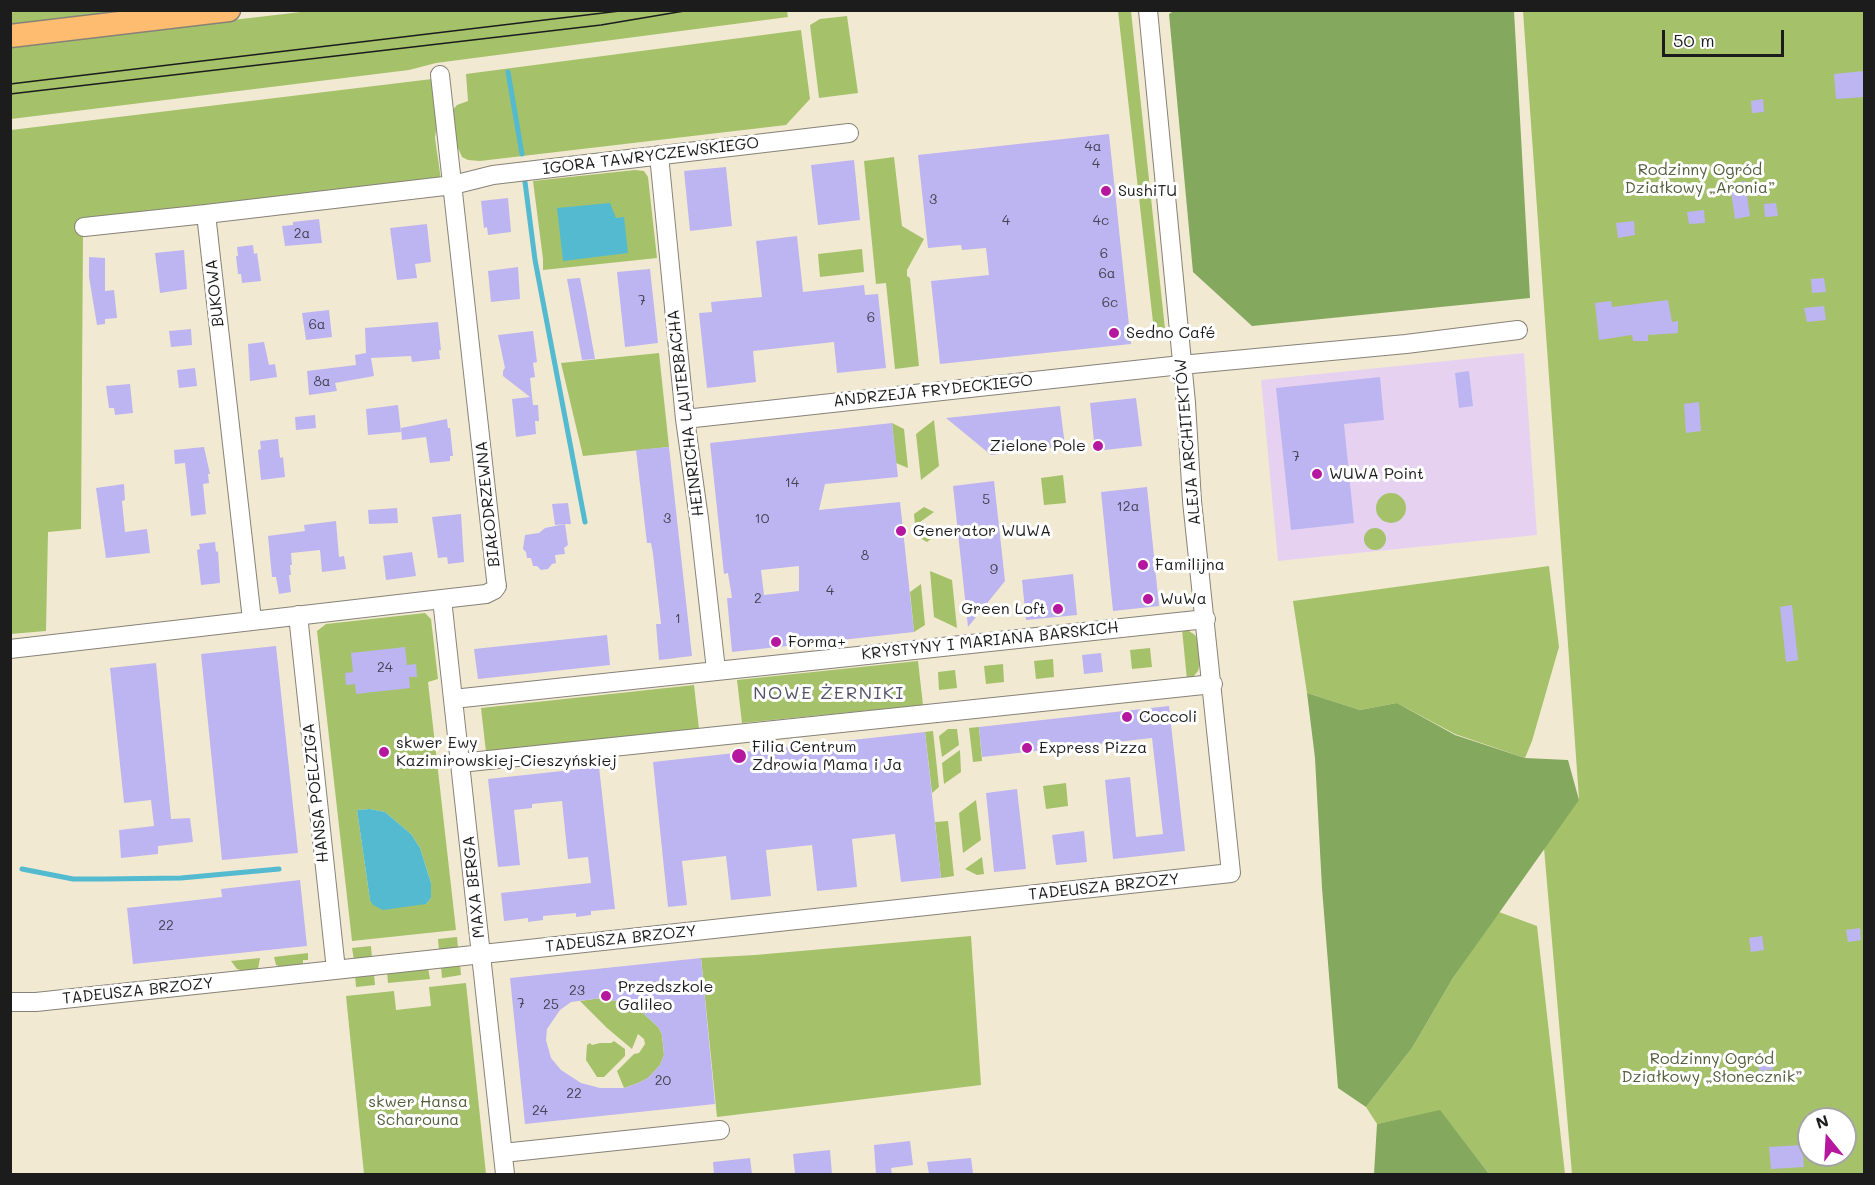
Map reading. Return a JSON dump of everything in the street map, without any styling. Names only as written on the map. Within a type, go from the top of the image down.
[{"type":"main road","points":[[10,36],[229,10]]},
{"type":"street","name":"ALEJA ARCHITEKTÓW","points":[[1148,10],[1186,403],[1188,460],[1232,873]]},
{"type":"street","name":"BIAŁODRZEWNA","points":[[10,649],[486,594],[497,586],[440,75]]},
{"type":"street","name":"IGORA TAWRYCZEWSKIEGO","points":[[453,185],[493,175],[849,133]]},
{"type":"street","name":"HEINRICHA LAUTERBACHA","points":[[659,155],[685,419],[716,670]]},
{"type":"street","points":[[84,227],[453,185]]},
{"type":"street","name":"BUKOWA","points":[[206,214],[252,620]]},
{"type":"street","name":"ANDRZEJA FRYDECKIEGO","points":[[685,419],[1181,365],[1406,344],[1518,330]]},
{"type":"street","name":"MAXA BERGA","points":[[442,599],[505,1174]]},
{"type":"street","name":"HANSA POELZIGA","points":[[298,615],[336,970]]},
{"type":"street","name":"KRYSTYNY I MARIANA BARSKICH","points":[[453,699],[1206,619]]},
{"type":"street","points":[[460,763],[1213,684]]},
{"type":"street","name":"TADEUSZA BRZOZY","points":[[10,1002],[36,1002],[1232,873]]},
{"type":"street","points":[[503,1153],[720,1130]]},
{"type":"shaded area","points":[[1524,353],[1537,535],[1278,561],[1261,380]]},
{"type":"green space","points":[[23,10],[148,11],[11,26],[10,13]]},
{"type":"green space","points":[[318,10],[787,11],[788,17],[436,63],[409,70],[11,119],[11,46]]},
{"type":"green space","points":[[1175,10],[1514,11],[1530,298],[1252,326],[1193,272],[1169,14]]},
{"type":"green space","points":[[1118,11],[1131,11],[1165,329],[1154,331]]},
{"type":"green space","name":"Rodzinny Ogród Działkowy „Aronia”","points":[[1523,11],[1864,11],[1864,1174],[1572,1174],[1544,848],[1579,799]]},
{"type":"green space","points":[[847,16],[858,93],[819,98],[810,25],[820,19]]},
{"type":"green space","points":[[801,30],[810,99],[786,125],[480,161],[462,157],[458,148],[454,148],[451,112],[457,105],[468,101],[466,74]]},
{"type":"green space","points":[[432,79],[437,123],[435,138],[441,180],[83,234],[81,529],[48,532],[46,631],[11,634],[11,130]]},
{"type":"green space","points":[[894,157],[902,226],[924,239],[907,270],[907,276],[910,278],[919,366],[895,369],[886,283],[876,284],[864,161]]},
{"type":"green space","points":[[635,170],[644,171],[648,177],[657,258],[543,270],[533,181]]},
{"type":"green space","points":[[862,249],[864,272],[820,277],[818,254]]},
{"type":"green space","points":[[659,353],[669,447],[583,456],[561,363]]},
{"type":"green space","points":[[934,420],[939,466],[921,480],[916,434]]},
{"type":"green space","points":[[892,423],[904,429],[908,468],[896,463]]},
{"type":"green space","points":[[1063,475],[1066,503],[1044,505],[1041,478]]},
{"type":"green space","points":[[1391,493],[1397,494],[1405,502],[1405,514],[1397,522],[1391,523],[1385,522],[1377,514],[1376,508],[1377,502],[1385,494]]},
{"type":"green space","points":[[924,507],[934,512],[916,525],[936,535],[927,542],[916,536],[914,514]]},
{"type":"green space","points":[[1375,528],[1383,531],[1386,539],[1383,547],[1375,550],[1367,547],[1364,539],[1367,531]]},
{"type":"green space","points":[[1549,566],[1559,647],[1525,758],[1455,734],[1397,703],[1360,710],[1307,693],[1293,601]]},
{"type":"green space","points":[[930,571],[952,580],[957,628],[934,617]]},
{"type":"green space","points":[[921,584],[925,625],[914,632],[910,592]]},
{"type":"green space","name":"skwer Ewy Kazimirowskiej-Cieszyńskiej","points":[[425,613],[431,619],[438,679],[428,682],[456,930],[352,941],[317,631],[326,624]],"holes":[[[370,809],[385,812],[411,834],[420,848],[431,883],[431,898],[426,904],[370,900],[357,810]]]},
{"type":"green space","points":[[1182,629],[1195,635],[1199,643],[1198,671],[1187,680]]},
{"type":"green space","points":[[1150,648],[1152,667],[1132,669],[1130,650]]},
{"type":"green space","points":[[1053,659],[1054,677],[1036,679],[1034,661]]},
{"type":"green space","points":[[918,661],[923,705],[742,723],[737,680]]},
{"type":"green space","points":[[1003,664],[1004,682],[986,684],[984,666]]},
{"type":"green space","points":[[955,670],[957,688],[939,690],[938,672]]},
{"type":"green space","points":[[694,685],[699,729],[486,752],[481,708]]},
{"type":"green space","points":[[1307,693],[1360,710],[1397,703],[1455,735],[1525,758],[1568,760],[1579,800],[1453,978],[1412,1048],[1366,1107],[1338,1088],[1322,888],[1315,758]]},
{"type":"green space","points":[[979,727],[982,761],[973,762],[969,728]]},
{"type":"green space","points":[[948,729],[957,729],[959,745],[942,757],[939,736]]},
{"type":"green space","points":[[933,731],[939,787],[932,793],[925,732]]},
{"type":"green space","points":[[960,750],[961,772],[944,784],[942,763]]},
{"type":"green space","points":[[1066,783],[1068,806],[1046,809],[1043,786]]},
{"type":"green space","points":[[976,800],[981,840],[963,853],[959,813]]},
{"type":"green space","points":[[948,821],[954,876],[941,878],[935,822]]},
{"type":"green space","points":[[982,857],[984,874],[977,875],[965,869]]},
{"type":"green space","points":[[1499,912],[1537,926],[1565,1174],[1489,1174],[1440,1111],[1377,1124],[1366,1107],[1412,1048],[1453,978]]},
{"type":"green space","points":[[971,936],[981,1085],[717,1117],[701,958]]},
{"type":"green space","points":[[457,937],[458,947],[439,951],[438,939]]},
{"type":"green space","points":[[371,946],[372,958],[354,960],[352,948]]},
{"type":"green space","points":[[308,953],[308,960],[303,960],[303,965],[281,967],[276,965],[274,957]]},
{"type":"green space","points":[[260,958],[258,969],[244,971],[237,969],[231,961]]},
{"type":"green space","points":[[460,964],[461,975],[442,978],[441,966]]},
{"type":"green space","points":[[428,968],[430,979],[388,983],[387,972]]},
{"type":"green space","points":[[374,974],[375,985],[356,987],[355,975]]},
{"type":"green space","name":"skwer Hansa Scharouna","points":[[466,983],[486,1174],[364,1174],[346,996],[394,991],[396,1010],[431,1006],[429,987]]},
{"type":"green space","points":[[601,998],[625,1003],[642,1012],[659,1028],[662,1035],[664,1055],[660,1065],[648,1078],[624,1088],[617,1071],[634,1054],[639,1053],[645,1044],[644,1039],[638,1034],[632,1049],[580,1001]]},
{"type":"green space","points":[[614,1041],[625,1049],[625,1056],[604,1077],[597,1077],[586,1060],[587,1045]]},
{"type":"green space","points":[[1440,1110],[1489,1174],[1374,1174],[1377,1124]]},
{"type":"water","points":[[610,203],[616,218],[624,217],[628,253],[563,261],[557,208]]},
{"type":"water","points":[[370,809],[385,812],[411,834],[420,848],[431,883],[431,898],[426,904],[383,910],[373,905],[370,900],[357,810]]},
{"type":"building","points":[[1864,71],[1864,97],[1836,99],[1834,74]]},
{"type":"building","points":[[1763,99],[1764,112],[1752,113],[1751,101]]},
{"type":"building","points":[[1109,134],[1131,344],[940,364],[931,281],[989,275],[986,248],[962,250],[961,245],[928,248],[918,155]]},
{"type":"building","points":[[854,160],[860,220],[818,225],[811,165]]},
{"type":"building","points":[[726,167],[732,226],[690,231],[684,171]]},
{"type":"building","points":[[1745,181],[1750,216],[1735,219],[1730,184]]},
{"type":"building","points":[[508,198],[511,232],[488,235],[487,227],[484,228],[481,201]]},
{"type":"building","points":[[1776,203],[1778,216],[1765,217],[1764,204]]},
{"type":"building","points":[[1704,210],[1705,223],[1689,224],[1687,212]]},
{"type":"building","points":[[319,219],[322,243],[285,246],[282,226],[293,225],[293,222]]},
{"type":"building","points":[[1634,221],[1635,235],[1618,238],[1616,223]]},
{"type":"building","points":[[427,224],[431,262],[415,264],[417,278],[397,280],[390,228]]},
{"type":"building","points":[[797,236],[803,292],[864,285],[865,295],[878,294],[886,368],[837,373],[834,342],[753,351],[756,382],[707,388],[699,313],[712,312],[711,302],[762,297],[756,241]]},
{"type":"building","points":[[253,245],[254,254],[257,253],[261,281],[242,283],[241,274],[238,274],[237,247]]},
{"type":"building","points":[[184,250],[187,289],[160,293],[155,253]]},
{"type":"building","points":[[89,257],[105,258],[105,291],[114,290],[117,318],[105,319],[105,324],[97,325],[89,277]]},
{"type":"building","points":[[518,267],[520,299],[491,302],[488,271]]},
{"type":"building","points":[[650,269],[658,343],[625,347],[617,272]]},
{"type":"building","points":[[580,278],[595,359],[582,360],[567,279]]},
{"type":"building","points":[[1824,278],[1826,292],[1812,293],[1811,279]]},
{"type":"building","points":[[1668,300],[1672,322],[1678,321],[1678,333],[1648,335],[1648,341],[1633,341],[1632,335],[1599,340],[1595,303],[1611,301],[1612,307]]},
{"type":"building","points":[[1824,306],[1826,320],[1807,322],[1804,308]]},
{"type":"building","points":[[329,310],[332,337],[306,340],[302,313]]},
{"type":"building","points":[[438,322],[440,359],[412,362],[411,356],[371,358],[374,376],[335,383],[337,391],[309,395],[307,371],[356,365],[355,355],[366,353],[365,328]]},
{"type":"building","points":[[191,329],[192,345],[171,347],[169,331]]},
{"type":"building","points":[[533,331],[537,362],[533,363],[535,377],[530,378],[533,405],[538,405],[539,421],[535,421],[536,434],[516,437],[512,399],[530,397],[503,376],[505,368],[498,335]]},
{"type":"building","points":[[264,342],[269,365],[275,364],[277,377],[250,381],[248,344]]},
{"type":"building","points":[[195,368],[197,386],[179,388],[177,370]]},
{"type":"building","points":[[1469,371],[1473,406],[1459,408],[1455,373]]},
{"type":"building","name":"WUWA Point","points":[[1380,377],[1384,420],[1344,424],[1354,523],[1291,530],[1276,388]]},
{"type":"building","points":[[130,384],[133,413],[115,415],[114,408],[109,408],[106,386]]},
{"type":"building","points":[[1136,398],[1142,446],[1095,451],[1090,403]]},
{"type":"building","points":[[1699,402],[1701,431],[1686,433],[1684,404]]},
{"type":"building","points":[[398,405],[401,432],[368,435],[366,409]]},
{"type":"building","points":[[1060,406],[1065,446],[991,455],[946,418]]},
{"type":"building","points":[[315,415],[316,428],[296,430],[295,417]]},
{"type":"building","points":[[447,419],[453,456],[450,456],[450,461],[430,463],[426,437],[402,440],[401,428]]},
{"type":"building","points":[[892,423],[898,477],[825,484],[819,510],[900,502],[914,632],[732,652],[727,598],[732,598],[728,573],[724,574],[710,443]],"holes":[[[799,566],[799,591],[764,595],[761,570]]]},
{"type":"building","points":[[278,439],[285,477],[261,480],[258,450],[261,449],[260,441]]},
{"type":"building","points":[[204,447],[210,474],[208,474],[209,483],[203,484],[206,514],[191,516],[185,463],[175,464],[174,450]]},
{"type":"building","points":[[669,447],[692,656],[659,660],[656,624],[661,624],[653,554],[651,543],[647,543],[636,450]]},
{"type":"building","points":[[994,481],[1005,581],[968,627],[953,486]]},
{"type":"building","points":[[124,484],[125,500],[122,501],[125,532],[147,529],[150,553],[106,558],[96,488]]},
{"type":"building","points":[[1147,487],[1159,606],[1113,611],[1101,492]]},
{"type":"building","points":[[568,503],[571,524],[555,525],[552,504]]},
{"type":"building","points":[[397,508],[398,523],[369,524],[368,510]]},
{"type":"building","points":[[461,514],[464,562],[448,564],[447,557],[438,558],[432,517]]},
{"type":"building","points":[[336,521],[339,557],[344,556],[346,569],[322,572],[320,550],[291,553],[292,565],[290,565],[291,575],[289,575],[291,592],[279,594],[276,577],[272,577],[268,536],[305,531],[304,525]]},
{"type":"building","points":[[565,524],[568,545],[564,548],[565,554],[555,555],[556,563],[548,569],[541,570],[533,566],[531,558],[527,558],[523,549],[525,535]]},
{"type":"building","points":[[215,542],[216,552],[218,551],[220,583],[201,585],[197,550],[200,549],[199,544]]},
{"type":"building","points":[[412,552],[416,576],[386,580],[383,556]]},
{"type":"building","points":[[1073,574],[1077,615],[1026,620],[1022,580]]},
{"type":"building","points":[[1792,605],[1798,660],[1786,662],[1780,607]]},
{"type":"building","points":[[607,635],[610,665],[478,679],[474,649]]},
{"type":"building","points":[[276,646],[298,853],[222,860],[201,654]]},
{"type":"building","points":[[405,647],[407,665],[416,664],[417,677],[409,677],[410,688],[356,694],[355,684],[346,685],[345,673],[353,672],[351,653]]},
{"type":"building","points":[[1101,653],[1103,672],[1084,674],[1082,655]]},
{"type":"building","points":[[156,663],[171,819],[190,818],[193,842],[158,846],[158,854],[121,858],[119,830],[154,826],[151,800],[124,803],[110,668]]},
{"type":"building","points":[[1169,706],[1185,851],[1113,859],[1105,780],[1130,777],[1136,837],[1163,834],[1152,738],[982,757],[979,727]]},
{"type":"building","points":[[925,732],[941,878],[901,882],[895,834],[852,839],[857,887],[817,891],[812,845],[766,850],[771,896],[731,900],[726,856],[682,861],[687,905],[668,907],[653,762]]},
{"type":"building","points":[[599,767],[615,909],[591,911],[591,915],[576,917],[576,913],[543,916],[543,920],[528,922],[528,918],[504,921],[501,893],[591,883],[588,857],[568,859],[562,801],[532,804],[532,808],[514,810],[520,865],[498,867],[488,779]]},
{"type":"building","points":[[1017,789],[1026,869],[994,872],[986,793]]},
{"type":"building","points":[[1084,831],[1087,862],[1056,865],[1052,835]]},
{"type":"building","points":[[300,880],[307,946],[133,964],[127,908],[222,897],[221,889]]},
{"type":"building","points":[[1860,928],[1861,940],[1848,942],[1846,930]]},
{"type":"building","points":[[1762,936],[1764,950],[1751,952],[1749,938]]},
{"type":"building","points":[[701,958],[715,1104],[525,1124],[510,978]],"holes":[[[602,998],[625,1003],[642,1012],[659,1028],[662,1035],[664,1055],[660,1065],[648,1078],[624,1088],[600,1088],[581,1083],[561,1070],[551,1058],[546,1040],[547,1029],[560,1010],[571,1002]]]},
{"type":"building","points":[[1772,1056],[1773,1070],[1759,1071],[1758,1057]]},
{"type":"building","points":[[910,1141],[913,1165],[891,1168],[892,1174],[876,1174],[874,1145]]},
{"type":"building","points":[[1797,1145],[1797,1167],[1804,1167],[1771,1169],[1769,1147]]},
{"type":"building","points":[[830,1150],[832,1174],[795,1174],[793,1154]]},
{"type":"building","points":[[750,1158],[752,1174],[714,1174],[713,1162]]},
{"type":"building","points":[[971,1158],[973,1174],[929,1174],[927,1162]]},
{"type":"waterway","points":[[508,72],[522,154]]},
{"type":"waterway","points":[[525,182],[535,260],[585,522]]},
{"type":"waterway","points":[[22,869],[73,879],[181,878],[279,869]]},
{"type":"tram line","points":[[10,84],[628,10]]},
{"type":"tram line","points":[[10,94],[601,25],[690,10]]},
{"type":"place","name":"SushiTU","points":[[1106,191]]},
{"type":"place","name":"Sedno Café","points":[[1114,333]]},
{"type":"place","name":"Zielone Pole","points":[[1098,446]]},
{"type":"place","name":"WUWA Point","points":[[1317,474]]},
{"type":"place","name":"Generator WUWA","points":[[901,531]]},
{"type":"place","name":"Familijna","points":[[1143,565]]},
{"type":"place","name":"WuWa","points":[[1148,599]]},
{"type":"place","name":"Green Loft","points":[[1058,609]]},
{"type":"place","name":"Forma+","points":[[776,642]]},
{"type":"place","name":"Coccoli","points":[[1127,717]]},
{"type":"place","name":"Express Pizza","points":[[1027,748]]},
{"type":"place","name":"skwer Ewy Kazimirowskiej-Cieszyńskiej","points":[[384,752]]},
{"type":"place","name":"Filia Centrum Zdrowia Mama i Ja","points":[[739,756]]},
{"type":"place","name":"Przedszkole Galileo","points":[[606,996]]},
{"type":"district","name":"NOWE ŻERNIKI","points":[[829,693]]},
{"type":"park label","name":"Rodzinny Ogród Działkowy „Słonecznik”","points":[[1712,1068]]}]
